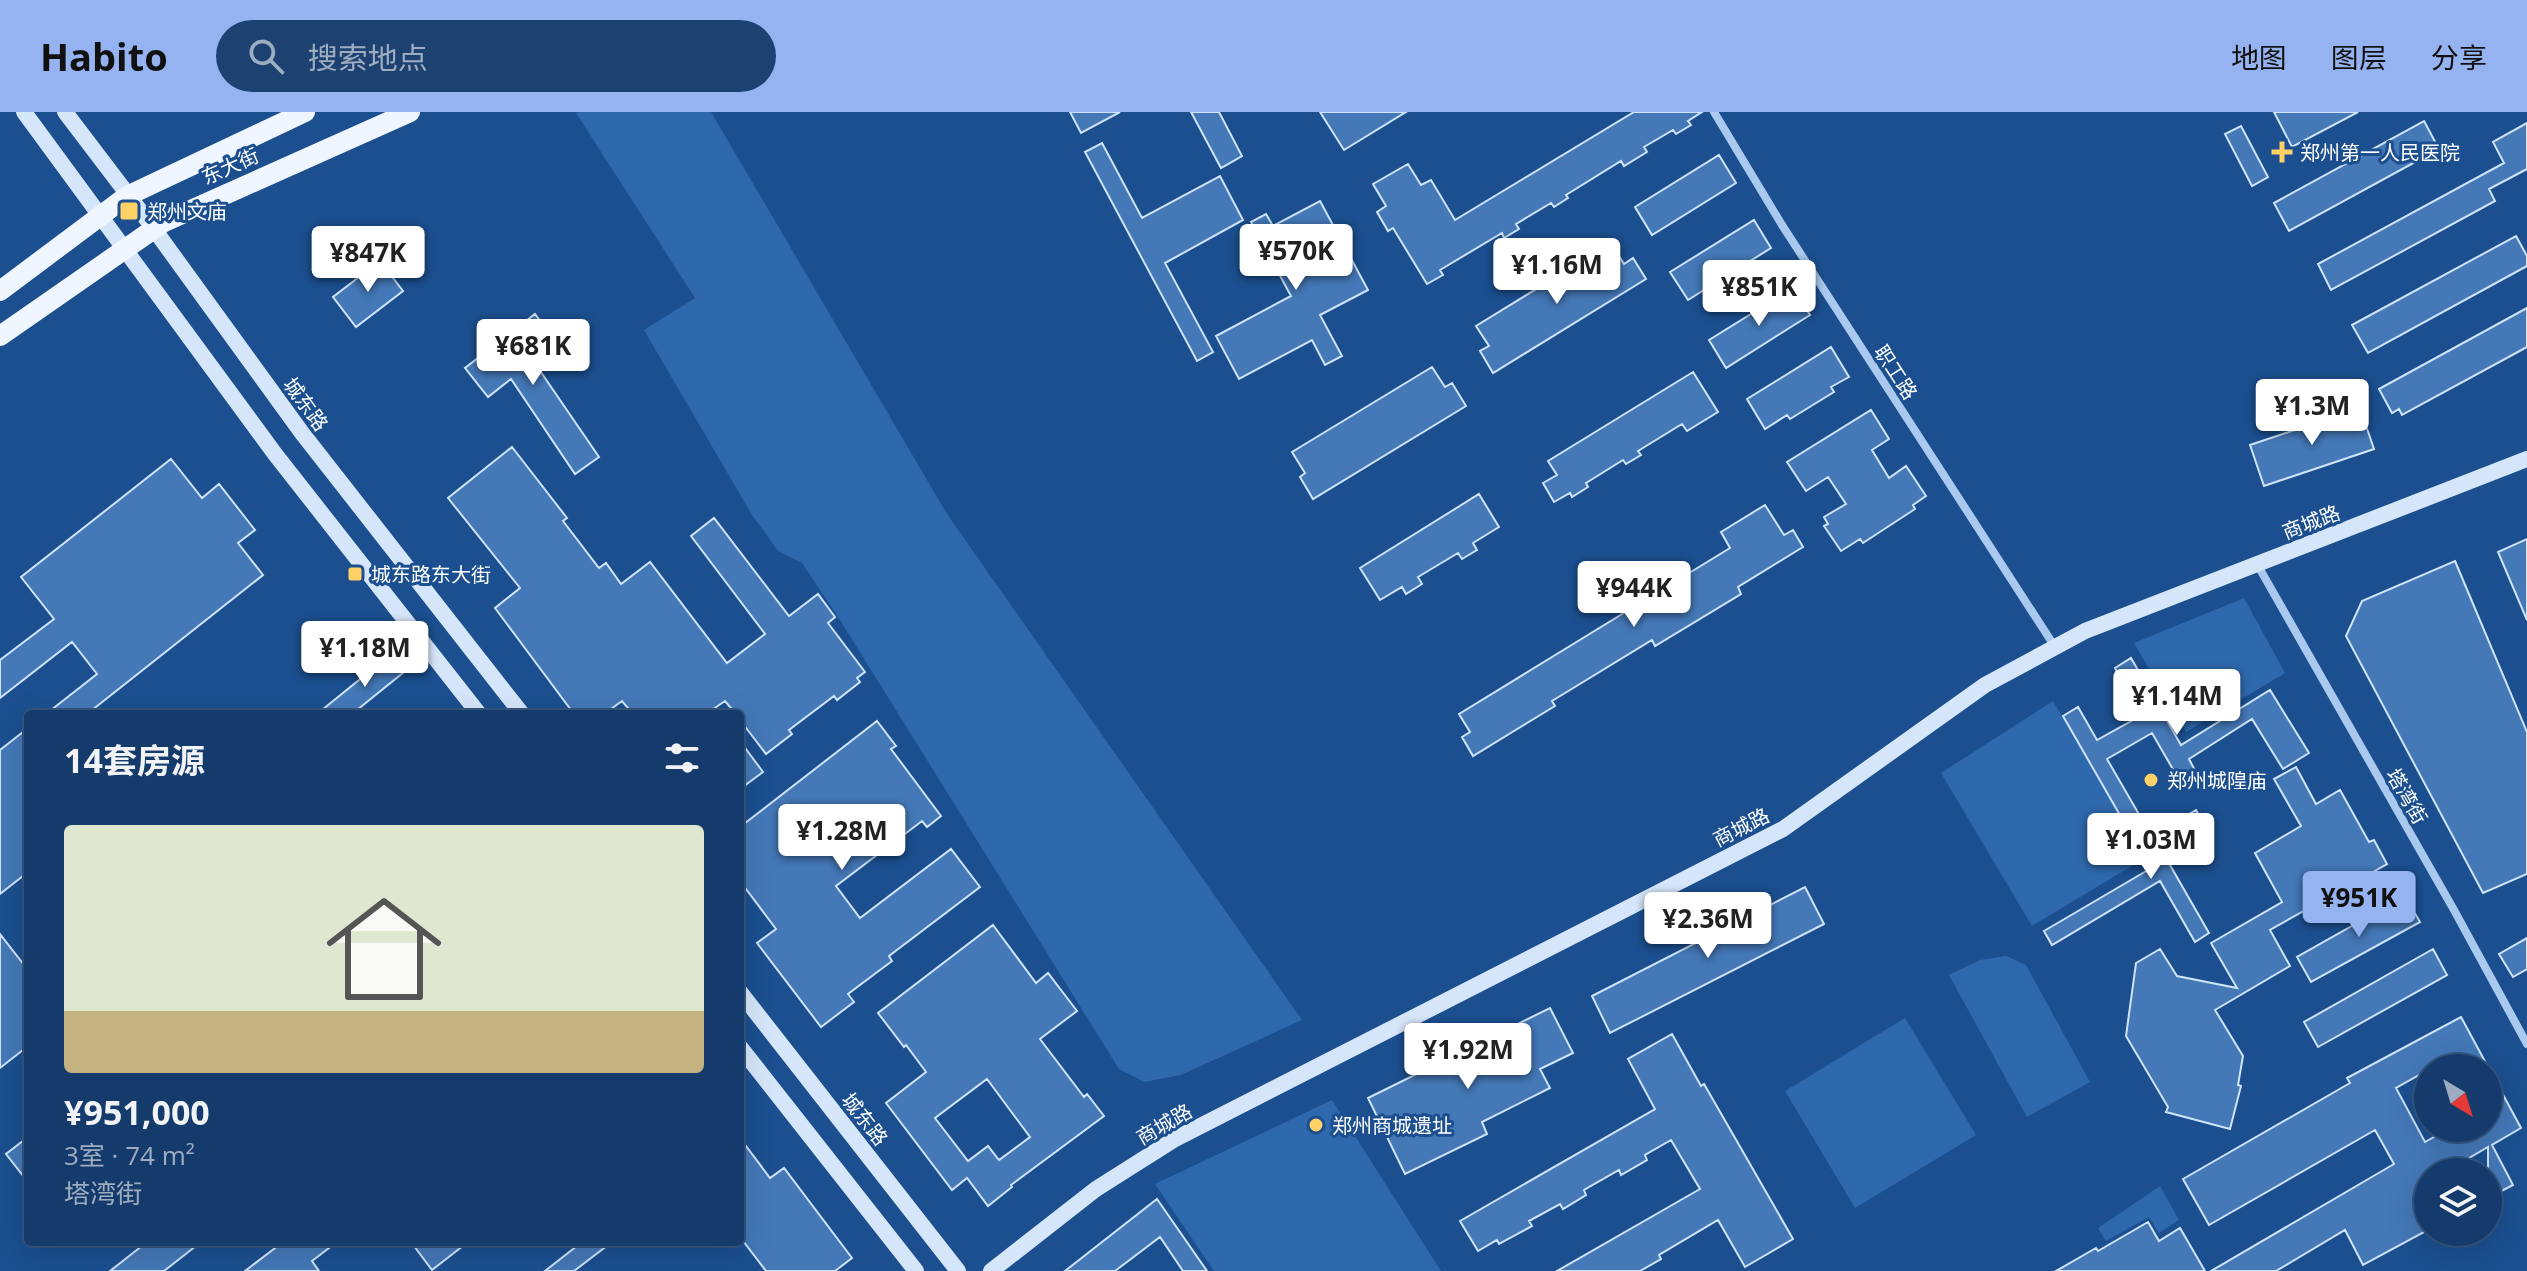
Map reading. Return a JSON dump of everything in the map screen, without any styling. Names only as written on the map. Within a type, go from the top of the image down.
[{"type":"main road","points":[[24,112],[275,454],[476,710]]},
{"type":"main road","name":"城东路","points":[[65,112],[302,433],[519,710]]},
{"type":"main road","name":"东大街","points":[[0,291],[127,196],[305,112]]},
{"type":"main road","name":"东大街","points":[[0,336],[164,222],[410,112]]},
{"type":"main road","name":"商城路","points":[[991,1271],[1096,1189],[1175,1139],[1783,829],[1985,685],[2085,631],[2527,459]]},
{"type":"main road","name":"城东路","points":[[744,997],[958,1271]]},
{"type":"main road","points":[[744,1052],[916,1271]]},
{"type":"street","name":"职工路","points":[[1714,112],[1782,225],[2055,647]]},
{"type":"street","name":"塔湾街","points":[[2257,564],[2527,1044]]},
{"type":"shaded area","points":[[711,112],[947,514],[1302,1020],[1181,1075],[1144,1082],[1119,1069],[840,620],[802,563],[778,551],[752,515],[644,330],[695,298],[576,113]]},
{"type":"shaded area","points":[[2244,598],[2285,673],[2186,732],[2134,643]]},
{"type":"shaded area","points":[[2053,701],[2145,858],[2032,926],[1941,773]]},
{"type":"shaded area","points":[[2006,956],[2026,965],[2090,1082],[2027,1117],[1949,975],[1980,960]]},
{"type":"shaded area","points":[[1905,1018],[1976,1135],[1855,1208],[1785,1091]]},
{"type":"shaded area","points":[[1332,1100],[1441,1271],[1214,1271],[1155,1184]]},
{"type":"shaded area","points":[[2160,1186],[2179,1220],[2159,1233],[2149,1217],[2106,1241],[2098,1228]]},
{"type":"building","points":[[1070,112],[1120,112],[1081,133]]},
{"type":"building","points":[[1191,112],[1219,112],[1242,156],[1221,168]]},
{"type":"building","points":[[1320,112],[1406,112],[1344,150]]},
{"type":"building","points":[[1634,112],[1702,112],[1688,121],[1691,125],[1676,134],[1673,130],[1644,147],[1647,152],[1624,166],[1621,161],[1566,195],[1568,198],[1554,207],[1551,203],[1516,224],[1519,229],[1504,238],[1502,233],[1440,270],[1443,275],[1427,284],[1393,228],[1388,231],[1377,212],[1386,206],[1373,184],[1408,164],[1421,185],[1431,180],[1455,220]]},
{"type":"building","points":[[2274,112],[2358,112],[2292,147]]},
{"type":"building","points":[[2424,121],[2439,149],[2289,231],[2274,203]]},
{"type":"building","points":[[2527,123],[2527,169],[2489,189],[2495,201],[2331,290],[2318,264],[2504,163],[2493,142]]},
{"type":"building","points":[[2241,126],[2268,177],[2252,186],[2225,134]]},
{"type":"building","points":[[1102,143],[1142,218],[1220,176],[1243,220],[1165,263],[1213,352],[1197,361],[1085,152]]},
{"type":"building","points":[[1719,155],[1736,183],[1652,235],[1635,207]]},
{"type":"building","points":[[1320,201],[1368,290],[1320,315],[1342,356],[1325,365],[1312,340],[1239,379],[1216,336],[1291,296],[1251,222],[1266,214],[1273,226]]},
{"type":"building","points":[[1754,220],[1771,248],[1688,300],[1670,272]]},
{"type":"building","points":[[2516,236],[2527,256],[2527,266],[2368,353],[2352,325]]},
{"type":"building","points":[[1611,243],[1624,264],[1633,258],[1646,279],[1493,373],[1480,351],[1489,346],[1476,326]]},
{"type":"building","points":[[380,261],[403,291],[356,327],[333,297]]},
{"type":"building","points":[[1793,288],[1810,315],[1726,368],[1709,340]]},
{"type":"building","points":[[2527,308],[2527,347],[2402,415],[2399,409],[2392,413],[2379,389]]},
{"type":"building","points":[[535,314],[557,343],[534,362],[599,457],[575,474],[511,379],[488,397],[465,368]]},
{"type":"building","points":[[1831,347],[1849,377],[1831,387],[1834,392],[1790,419],[1787,415],[1765,429],[1747,399]]},
{"type":"building","points":[[1432,367],[1445,387],[1452,383],[1466,406],[1313,499],[1300,477],[1305,473],[1292,452]]},
{"type":"building","points":[[1693,372],[1718,412],[1687,431],[1682,424],[1638,451],[1641,455],[1626,464],[1623,460],[1586,483],[1588,487],[1572,497],[1570,493],[1554,502],[1543,483],[1557,475],[1548,461]]},
{"type":"building","points":[[2360,408],[2374,449],[2264,486],[2250,445]]},
{"type":"building","points":[[1871,410],[1889,439],[1872,450],[1889,478],[1906,466],[1926,496],[1913,505],[1915,509],[1863,543],[1860,539],[1841,551],[1824,526],[1828,524],[1824,517],[1846,504],[1828,477],[1806,491],[1787,462]]},
{"type":"building","points":[[512,447],[567,518],[563,521],[599,568],[606,563],[621,584],[650,562],[727,663],[765,634],[691,536],[714,518],[789,616],[818,594],[835,617],[828,623],[865,672],[857,678],[860,682],[837,700],[834,696],[789,730],[792,734],[766,754],[744,725],[744,710],[733,710],[725,701],[712,710],[630,710],[622,701],[610,710],[571,710],[495,608],[520,588],[448,498]]},
{"type":"building","points":[[171,459],[202,498],[219,484],[255,530],[238,543],[263,575],[92,710],[51,710],[97,674],[72,642],[0,698],[0,660],[54,619],[21,577]]},
{"type":"building","points":[[1479,494],[1499,527],[1473,543],[1477,550],[1462,559],[1458,553],[1418,577],[1422,584],[1406,594],[1402,587],[1380,600],[1360,568]]},
{"type":"building","points":[[1765,505],[1784,535],[1793,530],[1803,547],[1738,587],[1741,594],[1655,646],[1652,640],[1552,701],[1555,706],[1473,756],[1462,737],[1470,732],[1459,714],[1730,548],[1721,532]]},
{"type":"building","points":[[2527,539],[2527,620],[2498,552]]},
{"type":"building","points":[[2455,561],[2527,732],[2527,874],[2483,893],[2346,636],[2362,601]]},
{"type":"building","points":[[390,655],[404,672],[357,710],[322,710]]},
{"type":"building","points":[[2131,658],[2181,745],[2270,690],[2309,753],[2283,769],[2252,719],[2189,759],[2198,776],[2182,785],[2152,733],[2107,759],[2140,816],[2125,824],[2063,716],[2078,707],[2097,740],[2142,715],[2115,668]]},
{"type":"building","points":[[877,721],[896,746],[891,749],[941,816],[927,827],[922,821],[836,886],[860,918],[951,849],[980,887],[889,956],[892,961],[848,994],[854,1002],[821,1027],[757,943],[776,929],[744,886],[744,824]]},
{"type":"building","points":[[24,731],[24,875],[0,894],[0,750]]},
{"type":"building","points":[[744,746],[763,772],[744,786]]},
{"type":"building","points":[[2296,767],[2316,804],[2340,790],[2369,842],[2374,840],[2387,864],[2270,930],[2290,966],[2215,1010],[2243,1056],[2238,1085],[2241,1086],[2230,1129],[2166,1112],[2168,1107],[2126,1036],[2136,963],[2160,949],[2177,976],[2237,988],[2211,943],[2282,902],[2255,853],[2301,826],[2274,779]]},
{"type":"building","points":[[2196,810],[2213,840],[2170,865],[2209,933],[2195,942],[2160,881],[2052,945],[2044,931],[2165,860],[2151,836]]},
{"type":"building","points":[[1805,887],[1824,924],[1610,1033],[1592,996]]},
{"type":"building","points":[[2405,896],[2420,922],[2311,982],[2297,957]]},
{"type":"building","points":[[993,925],[1036,983],[1048,973],[1077,1011],[1040,1039],[1084,1097],[1087,1094],[1104,1116],[1011,1185],[988,1206],[967,1178],[952,1190],[886,1103],[926,1072],[878,1013]],"holes":[[[987,1079],[1030,1137],[999,1160],[988,1146],[968,1161],[935,1118]]]},
{"type":"building","points":[[0,934],[24,965],[24,1049],[0,1068]]},
{"type":"building","points":[[2527,938],[2527,969],[2513,977],[2499,954]]},
{"type":"building","points":[[2433,949],[2447,975],[2318,1047],[2304,1022]]},
{"type":"building","points":[[1550,1008],[1573,1053],[1540,1069],[1550,1088],[1482,1122],[1487,1134],[1405,1174],[1368,1098]]},
{"type":"building","points":[[2461,1017],[2481,1054],[2414,1054],[2414,1078],[2396,1088],[2414,1122],[2414,1142],[2497,1142],[2492,1145],[2499,1158],[2488,1158],[2488,1147],[2469,1158],[2414,1158],[2414,1238],[2363,1265],[2345,1230],[2276,1271],[2211,1271],[2394,1164],[2375,1130],[2209,1225],[2183,1179],[2350,1083],[2347,1078]]},
{"type":"building","points":[[1672,1034],[1793,1239],[1745,1267],[1718,1220],[1659,1255],[1661,1259],[1640,1271],[1557,1271],[1700,1189],[1671,1140],[1645,1155],[1647,1160],[1621,1175],[1619,1170],[1584,1190],[1586,1195],[1563,1209],[1560,1204],[1529,1221],[1532,1226],[1499,1244],[1497,1240],[1478,1251],[1460,1221],[1655,1109],[1628,1059]]},
{"type":"building","points":[[2502,1093],[2521,1128],[2502,1139]]},
{"type":"building","points":[[24,1140],[24,1177],[6,1154]]},
{"type":"building","points":[[744,1143],[770,1178],[784,1168],[852,1258],[835,1271],[766,1271],[744,1242]]},
{"type":"building","points":[[2502,1164],[2513,1185],[2502,1191]]},
{"type":"building","points":[[1157,1199],[1207,1271],[1183,1271],[1160,1237],[1115,1271],[1065,1271]]},
{"type":"building","points":[[2148,1222],[2159,1241],[2180,1228],[2205,1271],[2056,1271],[2096,1248],[2098,1251]]},
{"type":"building","points":[[142,1246],[196,1246],[164,1271],[110,1271]]},
{"type":"building","points":[[278,1246],[332,1246],[312,1261],[319,1271],[245,1271]]},
{"type":"building","points":[[414,1246],[463,1246],[432,1270]]},
{"type":"building","points":[[577,1246],[607,1246],[574,1271],[545,1271]]},
{"type":"place","name":"郑州第一人民医院","points":[[2282,152]]},
{"type":"place","name":"郑州文庙","points":[[129,211]]},
{"type":"place","name":"城东路东大街","points":[[355,574]]},
{"type":"place","name":"郑州城隍庙","points":[[2151,780]]},
{"type":"place","name":"郑州商城遗址","points":[[1316,1125]]}]
